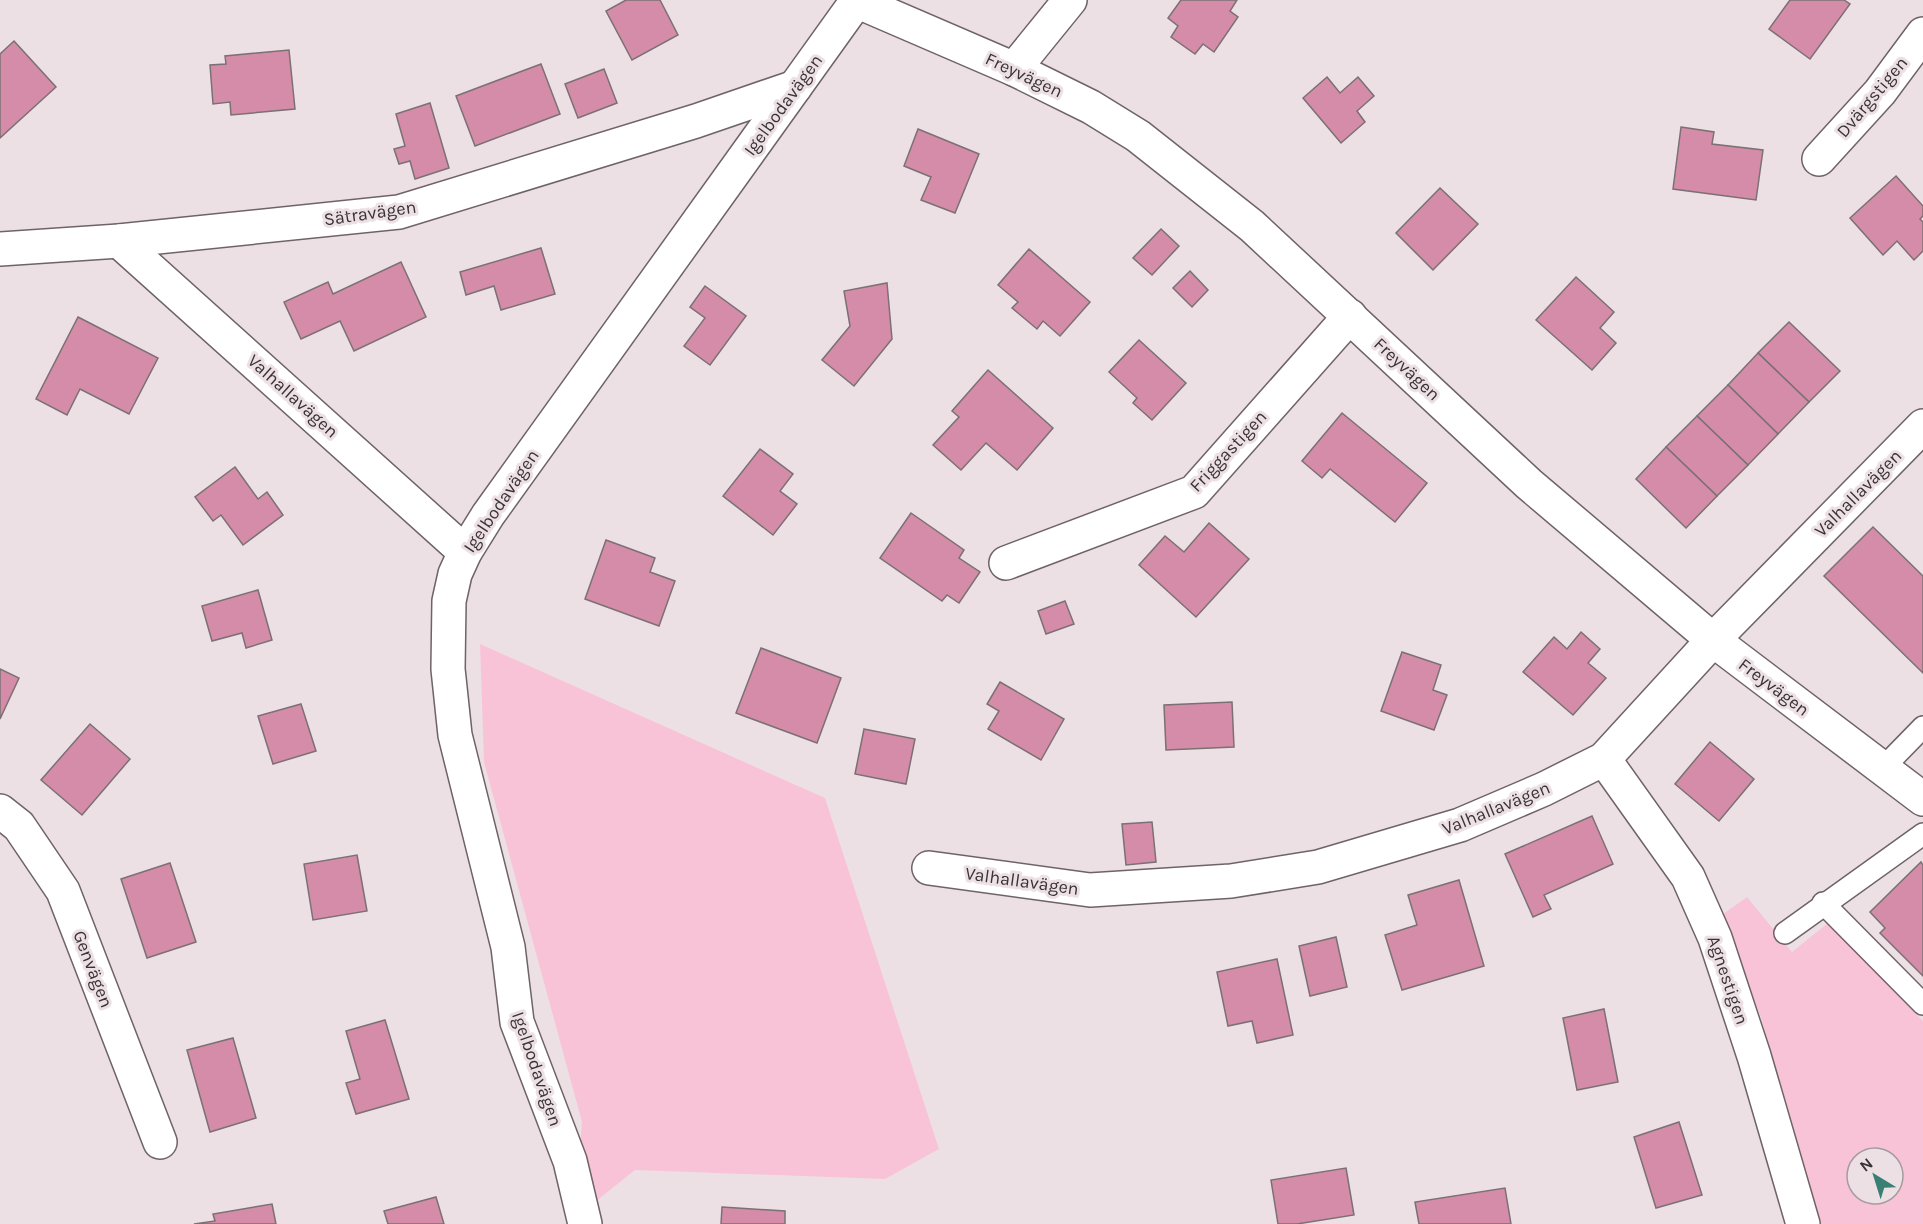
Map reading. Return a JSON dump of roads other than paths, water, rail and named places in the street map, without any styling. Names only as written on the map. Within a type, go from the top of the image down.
[{"type":"street","points":[[1014,69],[1070,0]]},
{"type":"street","name":"Freyvägen","points":[[855,1],[1014,69],[1091,107],[1138,135],[1252,226],[1529,484],[1713,640],[1923,799]]},
{"type":"street","name":"Igelbodavägen","points":[[585,1224],[570,1161],[517,1022],[508,947],[455,735],[448,669],[449,601],[455,574],[465,552],[488,515],[855,1]]},
{"type":"street","name":"Dvärgstigen","points":[[1819,159],[1880,92],[1923,34]]},
{"type":"street","name":"Sätravägen","points":[[0,249],[119,241],[399,212],[685,125],[795,87]]},
{"type":"street","name":"Valhallavägen","points":[[119,241],[465,552]]},
{"type":"street","name":"Friggastigen","points":[[1006,563],[1194,492],[1350,316]]},
{"type":"street","name":"Valhallavägen","points":[[929,868],[1090,890],[1231,881],[1317,867],[1460,825],[1544,789],[1604,759],[1713,640],[1923,426]]},
{"type":"street","name":"Agnestigen","points":[[1604,759],[1688,877],[1711,928],[1754,1056],[1803,1224]]},
{"type":"street","name":"Genvägen","points":[[0,811],[19,826],[63,891],[160,1142]]},
{"type":"lane","points":[[1883,768],[1923,727]]},
{"type":"lane","points":[[1785,933],[1823,903],[1923,834]]},
{"type":"lane","points":[[1823,903],[1923,1004]]}]
